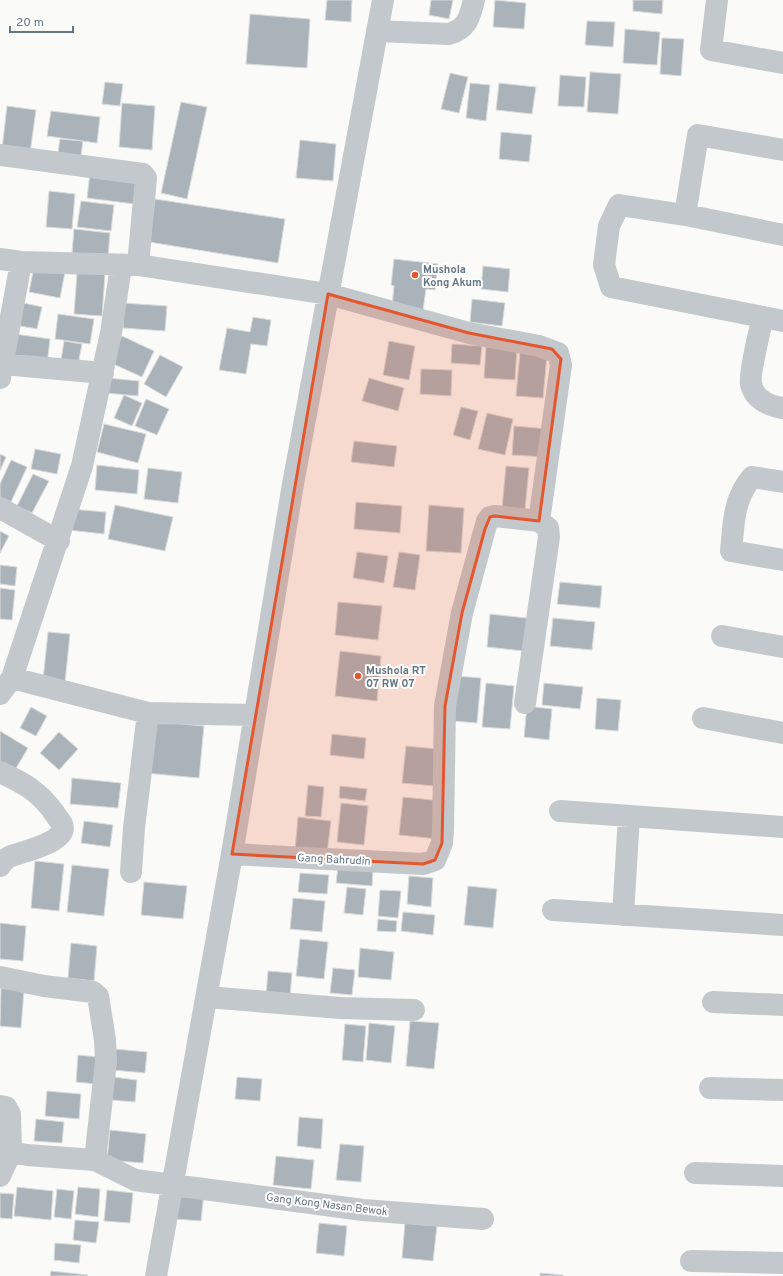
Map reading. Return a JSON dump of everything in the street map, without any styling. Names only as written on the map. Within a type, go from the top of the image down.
[{"type":"street","points":[[156,1276],[232,854],[294,484],[383,0]]},
{"type":"street","points":[[377,31],[449,34],[456,32],[461,29],[470,19],[474,0]]},
{"type":"street","points":[[717,0],[711,50],[783,63]]},
{"type":"street","points":[[685,215],[698,134],[783,150]]},
{"type":"street","points":[[0,155],[143,174],[146,176],[129,265],[111,334],[82,466],[59,540],[6,686],[148,712],[255,715]]},
{"type":"street","points":[[783,234],[685,215],[619,205],[608,226],[604,265],[611,287],[773,319],[751,383],[758,398],[775,407],[783,408]]},
{"type":"street","points":[[103,373],[1,371],[10,261],[129,265],[328,294],[469,333],[539,346],[558,352],[561,365],[540,520],[548,528],[550,536],[525,703]]},
{"type":"street","points":[[783,482],[752,476],[744,487],[735,506],[731,551],[783,560]]},
{"type":"street","points":[[0,508],[59,540]]},
{"type":"street","name":"Gang Bahrudin","points":[[232,854],[423,864],[435,860],[440,851],[443,836],[445,706],[462,613],[487,521],[490,517],[495,516],[540,520]]},
{"type":"street","points":[[722,636],[783,647]]},
{"type":"street","points":[[131,872],[134,828],[148,712]]},
{"type":"street","points":[[703,718],[783,733]]},
{"type":"street","points":[[0,772],[24,783],[45,800],[62,824],[60,835],[51,842],[9,858],[0,866]]},
{"type":"street","points":[[560,811],[783,827]]},
{"type":"street","points":[[623,915],[629,816]]},
{"type":"street","points":[[553,910],[783,925]]},
{"type":"street","points":[[0,977],[44,986],[93,992],[98,996],[105,1040],[106,1061],[95,1160],[11,1152]]},
{"type":"street","points":[[207,997],[340,1008],[414,1010]]},
{"type":"street","points":[[712,1002],[783,1005]]},
{"type":"street","points":[[710,1088],[783,1090]]},
{"type":"street","points":[[0,1106],[6,1107],[10,1114],[11,1152],[0,1176]]},
{"type":"street","name":"Gang Kong Nasan Bewok","points":[[95,1160],[135,1180],[363,1210],[483,1219]]},
{"type":"street","points":[[695,1173],[783,1176]]},
{"type":"street","points":[[691,1261],[783,1263]]},
{"type":"highlighted area","points":[[328,294],[469,333],[552,349],[561,359],[539,521],[495,516],[490,517],[485,529],[462,613],[445,706],[442,843],[435,860],[423,864],[232,854]]},
{"type":"building","points":[[327,0],[352,0],[351,22],[325,20]]},
{"type":"building","points":[[431,0],[453,0],[449,19],[429,15]]},
{"type":"building","points":[[495,0],[526,3],[524,29],[493,27]]},
{"type":"building","points":[[633,0],[663,0],[662,14],[633,11]]},
{"type":"building","points":[[250,14],[310,19],[307,68],[246,64]]},
{"type":"building","points":[[587,21],[615,22],[613,47],[585,45]]},
{"type":"building","points":[[625,29],[660,32],[657,65],[623,63]]},
{"type":"building","points":[[662,38],[684,39],[681,76],[660,74]]},
{"type":"building","points":[[590,72],[621,74],[618,114],[587,112]]},
{"type":"building","points":[[450,73],[468,77],[459,113],[441,109]]},
{"type":"building","points":[[560,75],[586,77],[584,107],[558,106]]},
{"type":"building","points":[[105,82],[123,84],[120,106],[102,104]]},
{"type":"building","points":[[470,83],[490,85],[486,121],[466,118]]},
{"type":"building","points":[[499,83],[536,87],[532,114],[496,110]]},
{"type":"building","points":[[181,102],[207,107],[187,199],[161,193]]},
{"type":"building","points":[[122,103],[155,106],[152,150],[119,147]]},
{"type":"building","points":[[7,106],[36,110],[30,153],[2,149]]},
{"type":"building","points":[[51,111],[100,117],[97,143],[47,136]]},
{"type":"building","points":[[501,132],[532,135],[529,162],[499,159]]},
{"type":"building","points":[[60,139],[83,141],[80,162],[57,159]]},
{"type":"building","points":[[300,140],[336,144],[333,181],[296,178]]},
{"type":"building","points":[[90,173],[137,179],[134,204],[87,198]]},
{"type":"building","points":[[49,191],[75,194],[72,229],[46,227]]},
{"type":"building","points":[[155,199],[285,219],[278,263],[149,242]]},
{"type":"building","points":[[81,201],[114,205],[111,231],[77,227]]},
{"type":"building","points":[[74,229],[110,233],[108,257],[72,253]]},
{"type":"building","name":"Mushola Kong Akum","points":[[394,259],[438,264],[435,290],[426,289],[423,310],[392,306],[394,286],[391,285]]},
{"type":"building","points":[[483,266],[510,269],[508,292],[481,289]]},
{"type":"building","points":[[34,267],[65,272],[60,298],[29,292]]},
{"type":"building","points":[[77,273],[105,274],[102,316],[74,314]]},
{"type":"building","points":[[472,299],[505,303],[502,326],[470,322]]},
{"type":"building","points":[[19,302],[42,307],[37,329],[15,325]]},
{"type":"building","points":[[124,303],[167,306],[165,331],[123,328]]},
{"type":"building","points":[[58,314],[94,319],[90,344],[55,339]]},
{"type":"building","points":[[253,317],[271,320],[267,346],[251,344],[246,374],[219,370],[227,328],[250,332]]},
{"type":"building","points":[[15,334],[50,339],[47,365],[11,361]]},
{"type":"building","points":[[122,336],[154,351],[142,377],[109,362]]},
{"type":"building","points":[[64,341],[82,344],[77,370],[60,367]]},
{"type":"building","points":[[389,341],[415,346],[409,380],[383,375]]},
{"type":"building","points":[[452,344],[482,346],[480,365],[451,363]]},
{"type":"building","points":[[486,347],[517,350],[515,380],[484,378]]},
{"type":"building","points":[[520,352],[547,355],[543,398],[516,396]]},
{"type":"building","points":[[160,355],[183,367],[166,397],[144,384]]},
{"type":"building","points":[[421,369],[452,370],[451,396],[420,394]]},
{"type":"building","points":[[108,378],[139,381],[138,396],[106,393]]},
{"type":"building","points":[[369,378],[404,388],[398,411],[362,401]]},
{"type":"building","points":[[124,395],[142,403],[132,426],[114,418]]},
{"type":"building","points":[[146,399],[169,409],[157,435],[135,426]]},
{"type":"building","points":[[461,407],[478,411],[470,440],[453,435]]},
{"type":"building","points":[[487,413],[513,419],[505,455],[478,449]]},
{"type":"building","points":[[104,424],[146,434],[138,463],[97,452]]},
{"type":"building","points":[[514,426],[549,429],[547,457],[512,455]]},
{"type":"building","points":[[354,441],[397,446],[394,467],[351,462]]},
{"type":"building","points":[[35,449],[61,454],[57,474],[31,469]]},
{"type":"building","points":[[0,454],[6,457],[0,471]]},
{"type":"building","points":[[11,460],[27,467],[11,502],[0,497],[0,484]]},
{"type":"building","points":[[97,465],[139,470],[137,494],[95,490]]},
{"type":"building","points":[[506,466],[529,468],[525,510],[502,508]]},
{"type":"building","points":[[148,468],[182,472],[178,503],[144,499]]},
{"type":"building","points":[[33,474],[49,481],[32,513],[17,506]]},
{"type":"building","points":[[356,502],[402,506],[400,533],[354,529]]},
{"type":"building","points":[[115,505],[173,517],[165,551],[108,539]]},
{"type":"building","points":[[429,505],[464,508],[461,553],[426,551]]},
{"type":"building","points":[[70,509],[106,512],[104,534],[68,530]]},
{"type":"building","points":[[0,531],[9,536],[0,553]]},
{"type":"building","points":[[357,552],[388,556],[384,583],[353,578]]},
{"type":"building","points":[[399,552],[420,555],[415,590],[393,587]]},
{"type":"building","points":[[0,565],[17,567],[15,586],[0,584]]},
{"type":"building","points":[[560,582],[602,586],[600,608],[557,604]]},
{"type":"building","points":[[0,588],[15,590],[12,620],[0,619]]},
{"type":"building","points":[[338,602],[382,606],[378,640],[335,635]]},
{"type":"building","points":[[490,614],[527,618],[524,651],[487,647]]},
{"type":"building","points":[[553,618],[595,622],[592,650],[550,646]]},
{"type":"building","points":[[48,632],[70,634],[65,682],[43,680]]},
{"type":"building","name":"Mushola RT 07 RW 07","points":[[340,651],[381,656],[377,701],[335,696]]},
{"type":"building","points":[[457,676],[481,678],[477,723],[453,721]]},
{"type":"building","points":[[486,683],[514,686],[510,729],[482,727]]},
{"type":"building","points":[[544,683],[583,687],[580,709],[542,705]]},
{"type":"building","points":[[597,698],[621,700],[618,731],[595,729]]},
{"type":"building","points":[[527,706],[552,709],[549,740],[524,737]]},
{"type":"building","points":[[31,707],[47,716],[36,736],[20,728]]},
{"type":"building","points":[[150,721],[204,726],[199,778],[145,773]]},
{"type":"building","points":[[0,731],[28,748],[15,770],[0,762]]},
{"type":"building","points":[[59,732],[78,749],[59,770],[40,753]]},
{"type":"building","points":[[332,734],[366,738],[364,759],[330,755]]},
{"type":"building","points":[[406,746],[437,749],[434,786],[402,783]]},
{"type":"building","points":[[72,778],[121,783],[118,808],[70,804]]},
{"type":"building","points":[[308,785],[324,787],[321,817],[305,816]]},
{"type":"building","points":[[340,786],[367,789],[365,801],[339,798]]},
{"type":"building","points":[[403,797],[442,801],[438,839],[399,835]]},
{"type":"building","points":[[341,803],[368,806],[364,845],[337,842]]},
{"type":"building","points":[[298,817],[331,821],[327,853],[295,850]]},
{"type":"building","points":[[84,821],[113,825],[110,847],[81,843]]},
{"type":"building","points":[[35,861],[64,864],[59,911],[31,908]]},
{"type":"building","points":[[72,865],[109,869],[104,916],[67,912]]},
{"type":"building","points":[[338,867],[373,870],[372,886],[336,883]]},
{"type":"building","points":[[300,873],[329,875],[327,894],[298,892]]},
{"type":"building","points":[[409,876],[433,878],[431,907],[407,904]]},
{"type":"building","points":[[144,882],[187,886],[183,919],[141,915]]},
{"type":"building","points":[[468,886],[497,889],[493,928],[464,925]]},
{"type":"building","points":[[347,887],[366,889],[363,915],[344,913]]},
{"type":"building","points":[[380,890],[401,891],[398,918],[378,916]]},
{"type":"building","points":[[293,898],[325,901],[322,932],[290,929]]},
{"type":"building","points":[[403,912],[435,915],[433,935],[401,931]]},
{"type":"building","points":[[378,919],[397,921],[396,932],[377,931]]},
{"type":"building","points":[[0,923],[26,926],[23,961],[0,959]]},
{"type":"building","points":[[300,939],[328,942],[324,979],[296,976]]},
{"type":"building","points":[[71,943],[97,946],[94,981],[68,978]]},
{"type":"building","points":[[360,948],[394,952],[391,980],[358,977]]},
{"type":"building","points":[[333,968],[355,970],[352,995],[330,993]]},
{"type":"building","points":[[268,971],[292,973],[290,997],[266,995]]},
{"type":"building","points":[[1,988],[24,991],[21,1028],[0,1026]]},
{"type":"building","points":[[410,1021],[439,1023],[434,1069],[406,1066]]},
{"type":"building","points":[[369,1023],[395,1026],[391,1063],[366,1060]]},
{"type":"building","points":[[345,1024],[366,1026],[363,1062],[342,1060]]},
{"type":"building","points":[[115,1049],[147,1052],[145,1073],[113,1070]]},
{"type":"building","points":[[78,1055],[98,1057],[96,1084],[76,1082]]},
{"type":"building","points":[[113,1077],[137,1080],[135,1102],[111,1100]]},
{"type":"building","points":[[237,1077],[262,1079],[260,1101],[235,1099]]},
{"type":"building","points":[[47,1091],[81,1094],[79,1119],[45,1116]]},
{"type":"building","points":[[299,1117],[323,1119],[321,1149],[297,1146]]},
{"type":"building","points":[[36,1119],[64,1122],[62,1143],[34,1141]]},
{"type":"building","points":[[110,1130],[146,1134],[143,1163],[107,1160]]},
{"type":"building","points":[[340,1144],[364,1146],[361,1182],[336,1180]]},
{"type":"building","points":[[276,1156],[314,1160],[311,1189],[273,1185]]},
{"type":"building","points":[[17,1187],[53,1191],[51,1220],[14,1216]]},
{"type":"building","points":[[78,1187],[100,1189],[98,1217],[75,1214]]},
{"type":"building","points":[[57,1189],[74,1191],[71,1219],[54,1217]]},
{"type":"building","points":[[107,1190],[133,1193],[130,1223],[104,1221]]},
{"type":"building","points":[[179,1190],[204,1193],[201,1221],[176,1219]]},
{"type":"building","points":[[0,1193],[14,1194],[12,1219],[0,1218]]},
{"type":"building","points":[[75,1220],[99,1222],[96,1243],[73,1240]]},
{"type":"building","points":[[319,1223],[347,1226],[344,1256],[316,1253]]},
{"type":"building","points":[[405,1223],[437,1226],[433,1261],[402,1258]]},
{"type":"building","points":[[55,1243],[81,1245],[79,1263],[54,1260]]},
{"type":"building","points":[[51,1271],[88,1275],[50,1276]]},
{"type":"building","points":[[540,1273],[563,1275],[563,1276],[540,1276]]},
{"type":"place","name":"Mushola Kong Akum","points":[[415,275]]},
{"type":"place","name":"Mushola RT 07 RW 07","points":[[358,676]]}]
